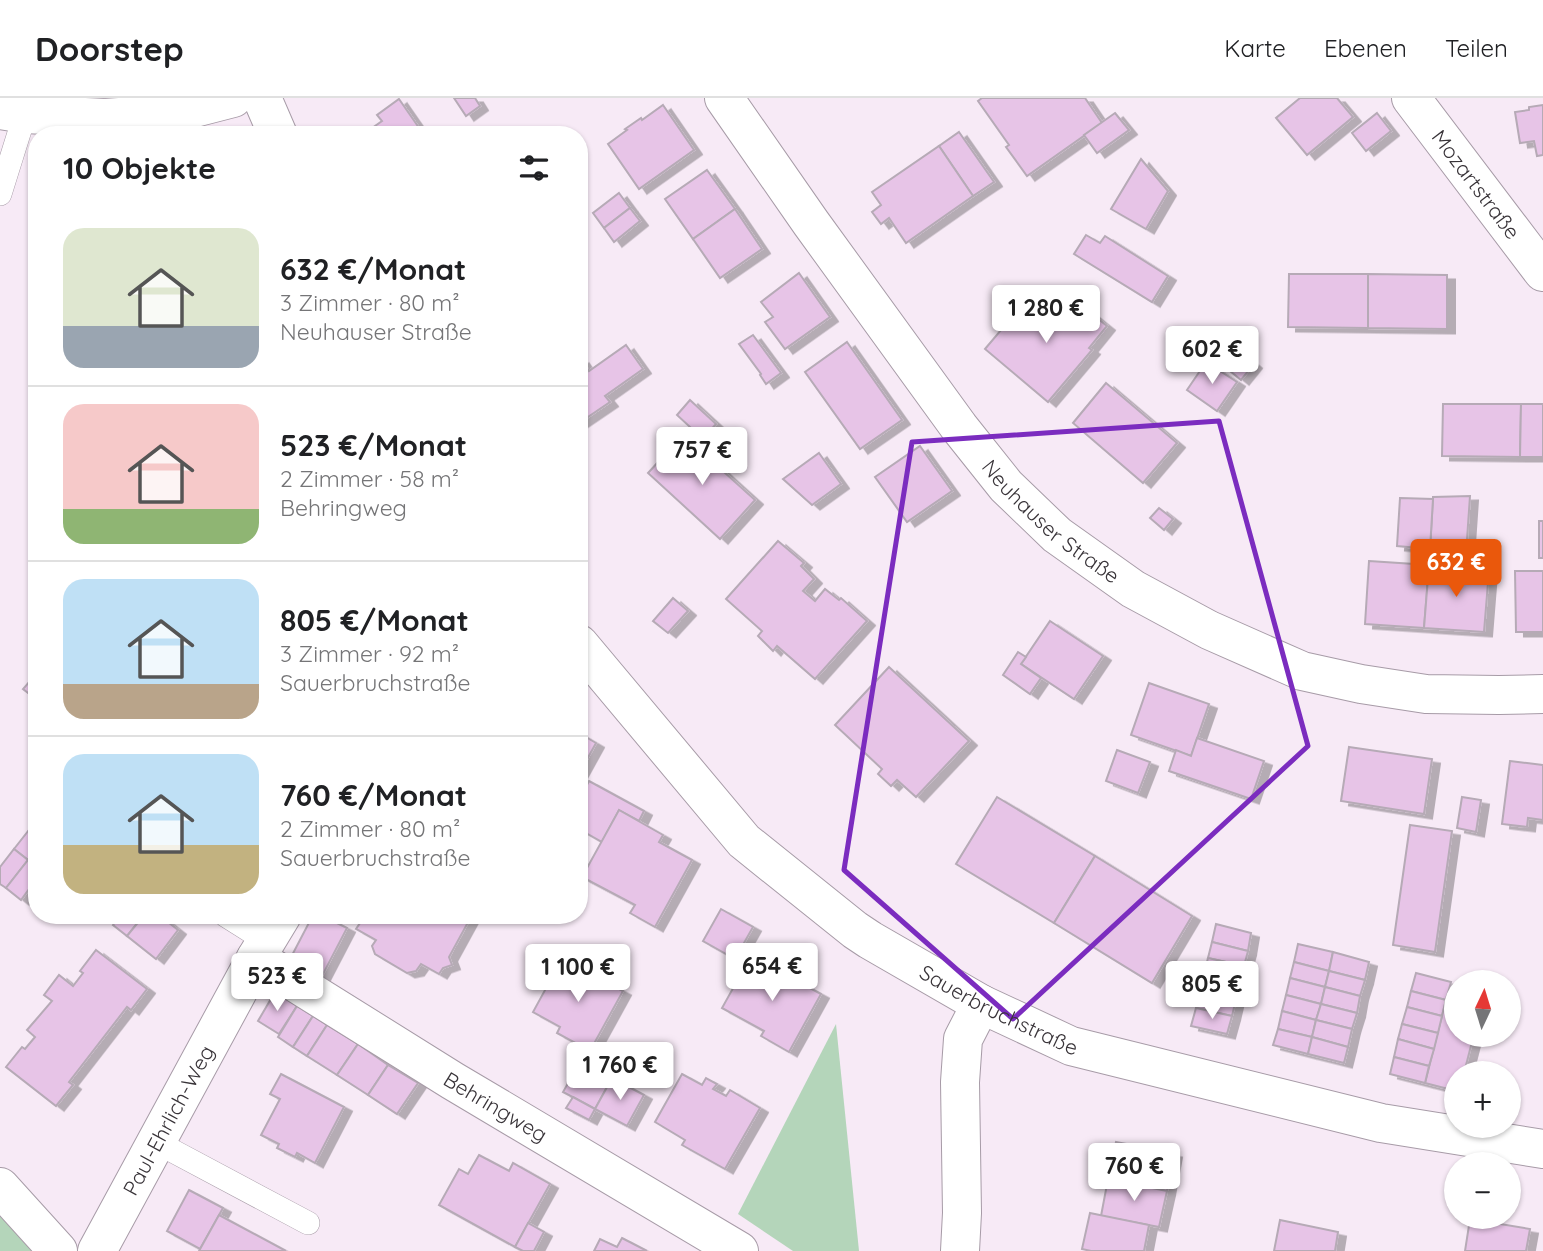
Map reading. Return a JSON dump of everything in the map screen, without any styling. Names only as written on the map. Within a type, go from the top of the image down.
[{"type":"street","points":[[12,112],[106,108],[175,113],[233,98]]},
{"type":"street","points":[[262,98],[274,126]]},
{"type":"street","name":"Neuhauser Straße","points":[[724,98],[958,427],[1006,486],[1057,535],[1133,589],[1209,630],[1302,671],[1426,694],[1543,694]]},
{"type":"street","name":"Mozartstraße","points":[[1411,98],[1543,272]]},
{"type":"street","name":"Sauerbruchstraße","points":[[588,655],[744,841],[855,930],[981,1004],[1071,1046],[1381,1123],[1543,1149]]},
{"type":"street","name":"Paul-Ehrlich-Weg","points":[[97,1251],[268,938]]},
{"type":"street","name":"Behringweg","points":[[268,938],[453,1080],[739,1251]]},
{"type":"street","points":[[960,1251],[960,1082],[963,1039],[981,1004]]},
{"type":"street","points":[[0,1187],[58,1251]]},
{"type":"lane","points":[[0,194],[12,112]]},
{"type":"lane","points":[[242,924],[268,938]]},
{"type":"lane","points":[[156,1142],[308,1223]]},
{"type":"highlighted area","points":[[1219,421],[1308,746],[1013,1019],[844,870],[912,442]]},
{"type":"green space","points":[[836,1024],[859,1251],[793,1251],[738,1214]]},
{"type":"green space","points":[[0,1195],[49,1251],[0,1251]]},
{"type":"building","points":[[454,98],[475,98],[480,106],[466,116]]},
{"type":"building","points":[[982,98],[1085,98],[1102,123],[1027,176],[978,101]]},
{"type":"building","points":[[1300,98],[1337,98],[1353,117],[1307,155],[1276,118]]},
{"type":"building","points":[[399,99],[418,126],[375,126],[382,121],[377,115]]},
{"type":"building","points":[[663,105],[694,150],[639,189],[608,144],[627,130],[625,129]]},
{"type":"building","points":[[1543,105],[1543,155],[1537,156],[1534,141],[1520,143],[1515,112]]},
{"type":"building","points":[[1115,113],[1129,130],[1097,153],[1084,135]]},
{"type":"building","points":[[1377,113],[1391,131],[1366,151],[1352,133]]},
{"type":"building","points":[[959,132],[994,182],[973,196],[939,146]]},
{"type":"building","points":[[939,146],[973,196],[906,243],[889,218],[881,224],[872,212],[881,205],[872,192]]},
{"type":"building","points":[[1141,159],[1168,191],[1146,229],[1111,209]]},
{"type":"building","points":[[707,170],[735,209],[693,239],[665,199]]},
{"type":"building","points":[[619,193],[630,208],[604,228],[593,213]]},
{"type":"building","points":[[630,208],[640,221],[614,242],[604,228]]},
{"type":"building","points":[[735,209],[762,249],[720,278],[693,239]]},
{"type":"building","points":[[1086,235],[1100,243],[1105,236],[1168,276],[1152,302],[1074,254]]},
{"type":"building","points":[[799,273],[830,317],[785,349],[765,322],[773,317],[761,302]]},
{"type":"building","points":[[1289,274],[1368,274],[1368,328],[1288,327]]},
{"type":"building","points":[[1368,274],[1447,275],[1447,329],[1368,328]]},
{"type":"building","points":[[1029,297],[1053,316],[1060,307],[1066,312],[1076,301],[1107,326],[1089,348],[1092,350],[1048,402],[985,349]]},
{"type":"building","points":[[1213,330],[1254,364],[1241,380],[1200,346]]},
{"type":"building","points":[[753,335],[781,373],[766,384],[739,344]]},
{"type":"building","points":[[847,342],[902,420],[860,449],[805,372]]},
{"type":"building","points":[[626,345],[643,369],[605,396],[610,402],[588,417],[589,371]]},
{"type":"building","points":[[1206,362],[1237,382],[1217,411],[1187,390]]},
{"type":"building","points":[[1106,383],[1177,443],[1143,483],[1073,423]]},
{"type":"building","points":[[690,400],[716,424],[703,439],[677,415]]},
{"type":"building","points":[[1443,404],[1521,404],[1520,457],[1442,456]]},
{"type":"building","points":[[1521,404],[1543,404],[1543,457],[1520,457]]},
{"type":"building","points":[[683,435],[755,500],[720,539],[648,473]]},
{"type":"building","points":[[920,446],[952,491],[907,522],[875,477]]},
{"type":"building","points":[[819,453],[841,484],[812,505],[783,479]]},
{"type":"building","points":[[1470,496],[1466,554],[1430,551],[1433,497]]},
{"type":"building","points":[[1400,498],[1433,499],[1430,549],[1397,546]]},
{"type":"building","points":[[1159,508],[1173,519],[1164,530],[1150,518]]},
{"type":"building","points":[[1539,521],[1543,521],[1543,558],[1539,558]]},
{"type":"building","points":[[778,541],[804,563],[801,566],[814,579],[803,591],[815,601],[825,589],[839,600],[841,598],[867,621],[815,679],[777,646],[773,651],[758,636],[762,631],[726,599]]},
{"type":"building","points":[[1369,561],[1429,565],[1424,628],[1365,624]]},
{"type":"building","points":[[1429,565],[1489,570],[1484,632],[1424,628]]},
{"type":"building","points":[[1515,571],[1543,571],[1543,632],[1516,632]]},
{"type":"building","points":[[673,598],[688,611],[668,633],[653,621]]},
{"type":"building","points":[[1050,621],[1103,656],[1074,699],[1021,664]]},
{"type":"building","points":[[1018,652],[1026,657],[1021,664],[1041,678],[1030,694],[1003,675]]},
{"type":"building","points":[[889,667],[969,741],[916,797],[897,780],[891,786],[878,774],[882,769],[835,725]]},
{"type":"building","points":[[1149,683],[1209,704],[1191,756],[1131,735]]},
{"type":"building","points":[[588,738],[596,743],[588,758]]},
{"type":"building","points":[[1197,738],[1264,761],[1251,799],[1169,771],[1176,750],[1191,756]]},
{"type":"building","points":[[1349,747],[1432,759],[1424,814],[1341,801]]},
{"type":"building","points":[[1117,750],[1150,762],[1138,793],[1106,781]]},
{"type":"building","points":[[1510,761],[1543,765],[1543,820],[1528,818],[1527,827],[1502,824]]},
{"type":"building","points":[[589,781],[644,811],[639,821],[619,810],[602,842],[588,834]]},
{"type":"building","points":[[997,797],[1095,856],[1054,923],[956,864]]},
{"type":"building","points":[[1462,797],[1481,800],[1476,832],[1457,828]]},
{"type":"building","points":[[619,810],[663,835],[659,842],[692,860],[655,927],[630,913],[635,905],[588,880],[588,866]]},
{"type":"building","points":[[1410,825],[1452,831],[1435,952],[1393,945]]},
{"type":"building","points":[[28,831],[28,860],[14,849]]},
{"type":"building","points":[[14,849],[28,860],[6,888],[0,884],[0,867]]},
{"type":"building","points":[[1095,856],[1192,916],[1152,983],[1054,923]]},
{"type":"building","points":[[28,860],[28,890],[21,900],[6,888]]},
{"type":"building","points":[[721,909],[753,927],[735,959],[703,941]]},
{"type":"building","points":[[114,924],[137,924],[127,936]]},
{"type":"building","points":[[137,924],[170,924],[178,930],[156,959],[127,936]]},
{"type":"building","points":[[308,924],[339,924],[347,928],[321,978],[289,961]]},
{"type":"building","points":[[359,924],[467,924],[449,957],[452,965],[443,968],[439,974],[421,964],[416,971],[407,973],[375,954],[372,946],[376,940],[356,929]]},
{"type":"building","points":[[1216,924],[1251,933],[1248,951],[1212,942]]},
{"type":"building","points":[[1212,942],[1248,951],[1244,966],[1208,958]]},
{"type":"building","points":[[1298,944],[1333,952],[1329,971],[1294,962]]},
{"type":"building","points":[[96,950],[147,989],[131,1010],[127,1007],[69,1082],[73,1085],[56,1106],[6,1067],[22,1047],[25,1049],[35,1037],[27,1030],[52,1001],[44,995],[59,975],[73,986],[83,973],[80,971]]},
{"type":"building","points":[[1333,952],[1369,962],[1365,980],[1329,971]]},
{"type":"building","points":[[751,956],[821,994],[789,1052],[761,1036],[764,1031],[722,1008]]},
{"type":"building","points":[[1208,958],[1244,966],[1240,983],[1204,974]]},
{"type":"building","points":[[562,959],[623,991],[590,1051],[557,1033],[560,1027],[533,1012]]},
{"type":"building","points":[[1294,962],[1329,971],[1325,987],[1290,978]]},
{"type":"building","points":[[1329,971],[1365,980],[1360,996],[1325,987]]},
{"type":"building","points":[[1416,973],[1444,980],[1444,999],[1411,991]]},
{"type":"building","points":[[1204,974],[1240,983],[1236,999],[1200,991]]},
{"type":"building","points":[[1290,978],[1325,987],[1321,1004],[1286,995]]},
{"type":"building","points":[[1325,987],[1360,996],[1357,1013],[1321,1004]]},
{"type":"building","points":[[1200,991],[1236,999],[1232,1016],[1196,1008]]},
{"type":"building","points":[[1411,991],[1444,999],[1442,1016],[1407,1007]]},
{"type":"building","points":[[275,992],[297,1006],[279,1034],[258,1021]]},
{"type":"building","points":[[1286,995],[1321,1004],[1316,1020],[1282,1011]]},
{"type":"building","points":[[1321,1004],[1357,1013],[1352,1029],[1316,1020]]},
{"type":"building","points":[[297,1006],[313,1016],[293,1047],[278,1037]]},
{"type":"building","points":[[1407,1007],[1442,1016],[1438,1033],[1402,1024]]},
{"type":"building","points":[[1196,1008],[1232,1016],[1227,1034],[1191,1026]]},
{"type":"building","points":[[1444,1008],[1444,1047],[1471,1047],[1467,1061],[1444,1061],[1444,1088],[1425,1083]]},
{"type":"building","points":[[1282,1011],[1316,1020],[1312,1037],[1278,1029]]},
{"type":"building","points":[[313,1016],[327,1025],[307,1056],[293,1047]]},
{"type":"building","points":[[1316,1020],[1352,1029],[1348,1047],[1312,1037]]},
{"type":"building","points":[[1402,1024],[1438,1033],[1434,1049],[1398,1039]]},
{"type":"building","points":[[327,1025],[358,1044],[337,1075],[307,1056]]},
{"type":"building","points":[[1278,1029],[1312,1037],[1308,1054],[1273,1045]]},
{"type":"building","points":[[1312,1037],[1348,1047],[1344,1063],[1308,1054]]},
{"type":"building","points":[[1398,1039],[1434,1049],[1429,1066],[1394,1057]]},
{"type":"building","points":[[358,1044],[388,1065],[368,1095],[337,1075]]},
{"type":"building","points":[[1394,1057],[1429,1066],[1425,1083],[1390,1074]]},
{"type":"building","points":[[581,1060],[612,1078],[595,1109],[563,1092]]},
{"type":"building","points":[[388,1065],[418,1083],[397,1114],[368,1095]]},
{"type":"building","points":[[281,1074],[344,1107],[315,1163],[297,1153],[295,1157],[277,1148],[279,1144],[261,1135],[280,1099],[270,1094]]},
{"type":"building","points":[[682,1074],[702,1085],[706,1078],[717,1084],[713,1089],[726,1096],[730,1090],[760,1108],[725,1169],[682,1145],[685,1140],[655,1122]]},
{"type":"building","points":[[612,1078],[644,1095],[627,1126],[595,1109]]},
{"type":"building","points":[[573,1097],[595,1109],[589,1120],[566,1108]]},
{"type":"building","points":[[1116,1142],[1174,1153],[1167,1191],[1108,1179]]},
{"type":"building","points":[[479,1155],[509,1171],[513,1163],[550,1184],[515,1247],[439,1205],[459,1169],[468,1174]]},
{"type":"building","points":[[1108,1179],[1167,1191],[1159,1227],[1101,1216]]},
{"type":"building","points":[[189,1190],[223,1208],[200,1249],[167,1231]]},
{"type":"building","points":[[1090,1213],[1149,1225],[1144,1251],[1082,1249]]},
{"type":"building","points":[[219,1215],[286,1251],[199,1251]]},
{"type":"building","points":[[1280,1220],[1338,1232],[1335,1251],[1274,1251]]},
{"type":"building","points":[[528,1223],[544,1232],[534,1251],[523,1251],[515,1247]]},
{"type":"building","points":[[1468,1229],[1530,1229],[1526,1251],[1465,1251]]},
{"type":"building","points":[[622,1238],[647,1251],[594,1251],[600,1239],[617,1247]]}]
